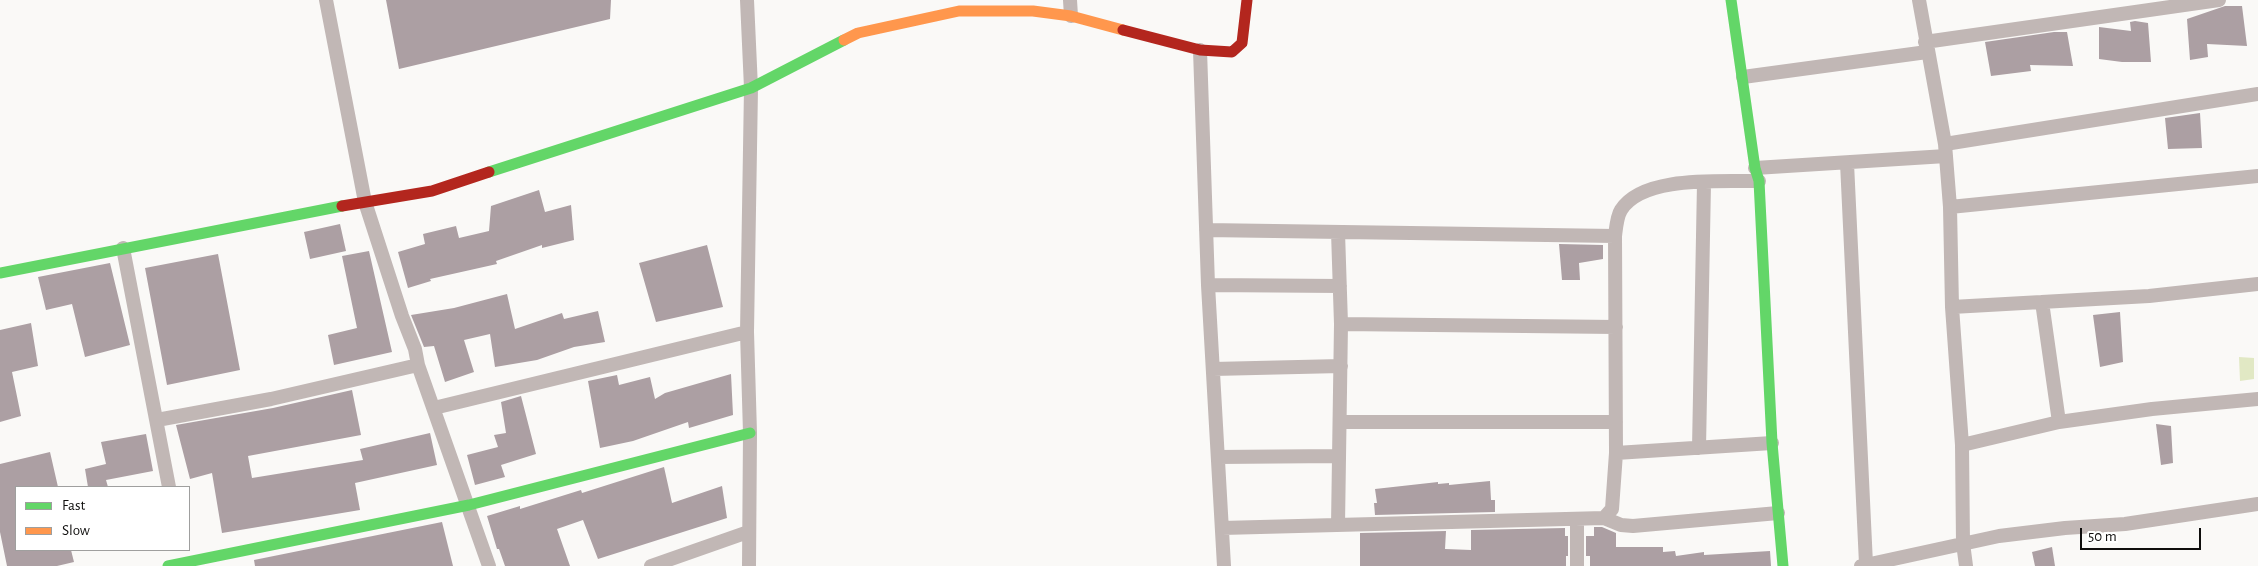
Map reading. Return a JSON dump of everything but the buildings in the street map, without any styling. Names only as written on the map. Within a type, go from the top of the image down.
[{"type":"street","points":[[326,0],[365,202],[402,316],[415,349],[418,365],[489,566]]},
{"type":"street","points":[[747,0],[751,88],[747,332],[750,433],[749,566]]},
{"type":"street","points":[[1070,0],[1072,16]]},
{"type":"street","points":[[0,273],[365,202],[432,191],[751,88],[858,33],[959,6],[1033,11],[1072,16],[1200,50],[1232,52],[1242,43],[1247,0]]},
{"type":"street","points":[[1731,0],[1744,76],[1757,174],[1772,443],[1783,566]]},
{"type":"street","points":[[1919,0],[1945,150],[1950,206],[1952,307],[1962,445],[1963,543],[1966,566]]},
{"type":"street","points":[[1744,76],[2219,0]]},
{"type":"street","points":[[1200,50],[1208,285],[1224,566]]},
{"type":"street","points":[[1604,518],[1612,509],[1616,453],[1615,236],[1620,211],[1631,197],[1660,185],[1704,183],[1757,174],[1945,150],[2258,94]]},
{"type":"street","points":[[1847,162],[1863,565],[1999,536],[2065,528],[2124,524],[2258,504]]},
{"type":"street","points":[[1950,206],[2258,176]]},
{"type":"street","points":[[1699,448],[1704,183]]},
{"type":"street","points":[[1206,230],[1615,236]]},
{"type":"street","points":[[1338,232],[1342,324],[1338,525]]},
{"type":"street","points":[[123,248],[169,486]]},
{"type":"street","points":[[1952,307],[2149,296],[2258,284]]},
{"type":"street","points":[[1208,285],[1340,286]]},
{"type":"street","points":[[2042,302],[2059,422]]},
{"type":"street","points":[[1342,324],[1616,327]]},
{"type":"street","points":[[434,408],[747,332]]},
{"type":"street","points":[[157,420],[271,398],[418,365]]},
{"type":"street","points":[[1213,369],[1341,366]]},
{"type":"street","points":[[1962,445],[2059,422],[2152,409],[2258,400]]},
{"type":"street","points":[[1340,422],[1616,422]]},
{"type":"street","points":[[178,561],[469,505],[750,433]]},
{"type":"street","points":[[1616,453],[1772,443]]},
{"type":"street","points":[[1218,457],[1339,456]]},
{"type":"street","points":[[1222,528],[1604,518],[1621,525],[1634,526],[1778,513]]},
{"type":"street","points":[[1576,566],[1577,519]]},
{"type":"street","points":[[651,566],[748,532]]},
{"type":"green space","points":[[2239,357],[2254,358],[2254,379],[2240,381]]},
{"type":"traffic: fast","points":[[1731,0],[1755,168],[1759,181],[1772,443],[1783,566]]},
{"type":"traffic: fast","points":[[489,172],[751,88],[844,40]]},
{"type":"traffic: fast","points":[[0,273],[342,206]]},
{"type":"traffic: fast","points":[[168,566],[469,505],[750,433]]},
{"type":"traffic: slow","points":[[844,40],[858,33],[959,11],[1033,11],[1071,16],[1123,30]]},
{"type":"traffic: jam","points":[[1123,30],[1200,50],[1232,52],[1242,43],[1247,0]]},
{"type":"traffic: jam","points":[[342,206],[432,191],[489,172]]}]
